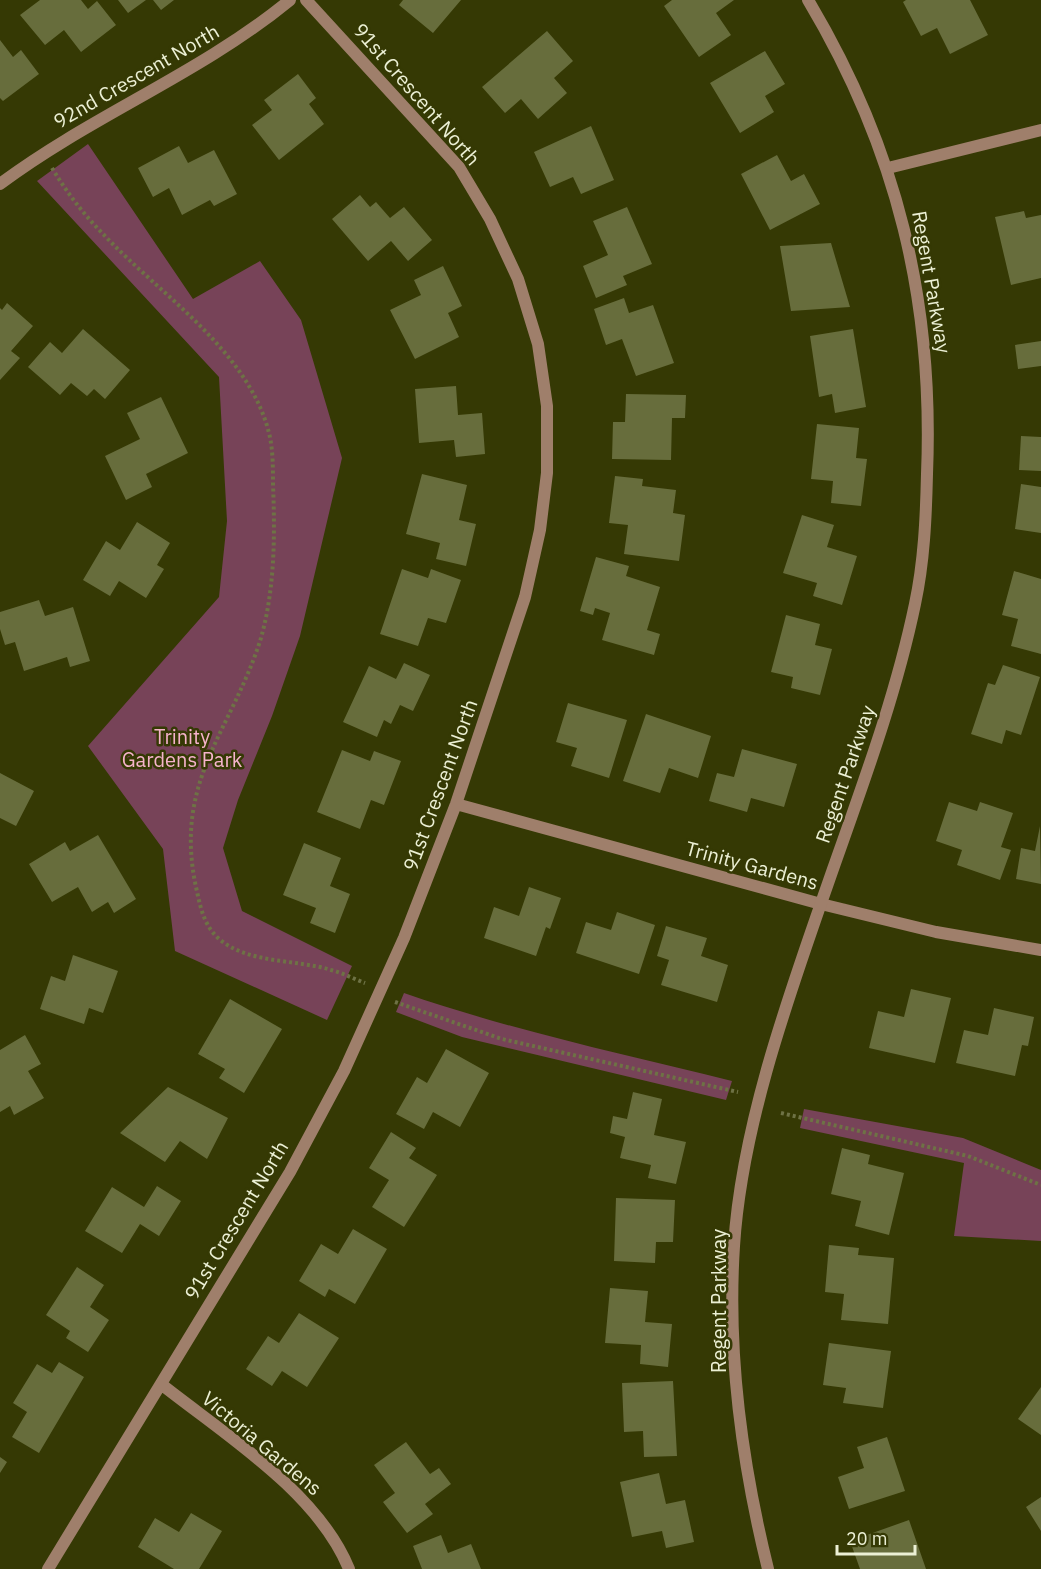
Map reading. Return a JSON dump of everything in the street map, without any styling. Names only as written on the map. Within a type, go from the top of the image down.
[{"type":"street","name":"92nd Crescent North","points":[[0,184],[42,152],[209,59],[290,0]]},
{"type":"street","name":"91st Crescent North","points":[[48,1569],[290,1172],[344,1071],[404,938],[456,804],[525,597],[540,530],[546,472],[547,406],[537,344],[518,279],[490,219],[459,167],[306,0]]},
{"type":"street","name":"Regent Parkway","points":[[768,1569],[757,1524],[739,1413],[733,1333],[734,1244],[759,1102],[821,904],[898,677],[916,600],[925,529],[927,363],[911,259],[888,168],[864,106],[808,0]]},
{"type":"street","points":[[888,168],[1041,130]]},
{"type":"street","name":"Trinity Gardens","points":[[456,804],[821,904],[936,932],[1041,950]]},
{"type":"street","name":"Victoria Gardens","points":[[161,1384],[284,1483],[314,1513],[342,1550],[349,1569]]},
{"type":"path","points":[[42,152],[65,189],[94,225],[199,327],[241,373],[256,394],[270,436],[274,527],[266,612],[254,657],[203,770],[191,817],[189,857],[200,909],[208,927],[219,939],[234,948],[331,970],[365,984]]},
{"type":"path","points":[[395,1002],[502,1039],[738,1092]]},
{"type":"path","points":[[781,1113],[968,1156],[1041,1185]]},
{"type":"green space","name":"Trinity Gardens Park","points":[[88,144],[193,299],[260,261],[301,320],[342,458],[300,636],[272,716],[238,800],[223,848],[242,911],[352,966],[327,1020],[175,951],[163,849],[88,746],[219,597],[227,521],[219,377],[37,181]]},
{"type":"green space","points":[[404,993],[526,1030],[732,1081],[726,1100],[462,1037],[396,1012]]},
{"type":"green space","points":[[804,1109],[963,1138],[1041,1170],[1041,1241],[954,1236],[964,1163],[800,1128]]},
{"type":"building","points":[[40,0],[81,0],[88,9],[97,1],[116,25],[81,52],[64,30],[45,45],[20,15]]},
{"type":"building","points":[[118,0],[146,0],[128,13]]},
{"type":"building","points":[[153,0],[174,0],[161,10]]},
{"type":"building","points":[[403,0],[461,0],[433,33],[399,5]]},
{"type":"building","points":[[672,0],[734,0],[716,13],[731,35],[699,57],[664,6]]},
{"type":"building","points":[[906,0],[970,0],[988,35],[950,54],[937,28],[921,36],[903,2]]},
{"type":"building","points":[[547,31],[573,61],[554,78],[567,93],[538,119],[521,99],[505,113],[482,87]]},
{"type":"building","points":[[0,40],[13,57],[21,50],[39,74],[3,101],[0,98]]},
{"type":"building","points":[[765,51],[785,84],[765,96],[774,112],[740,133],[710,83]]},
{"type":"building","points":[[298,74],[316,98],[309,104],[324,124],[279,160],[252,125],[272,110],[264,100]]},
{"type":"building","points":[[591,126],[614,180],[581,194],[573,177],[550,187],[534,152]]},
{"type":"building","points":[[179,146],[188,163],[214,150],[237,194],[214,206],[210,200],[182,215],[169,188],[153,197],[138,168]]},
{"type":"building","points":[[777,155],[791,181],[804,174],[820,204],[770,230],[741,174]]},
{"type":"building","points":[[360,195],[370,207],[376,202],[390,218],[404,207],[432,240],[408,261],[391,241],[368,261],[332,219]]},
{"type":"building","points":[[627,207],[652,264],[623,276],[627,285],[596,298],[583,266],[608,255],[593,221]]},
{"type":"building","points":[[1024,211],[1026,218],[1041,215],[1041,278],[1011,285],[995,217]]},
{"type":"building","points":[[831,243],[850,307],[791,311],[780,246]]},
{"type":"building","points":[[443,266],[462,306],[448,313],[459,337],[415,359],[390,310],[421,295],[414,280]]},
{"type":"building","points":[[624,298],[629,313],[653,305],[674,363],[636,376],[622,339],[606,345],[594,309]]},
{"type":"building","points":[[7,303],[33,326],[11,351],[20,358],[0,380],[0,308],[2,310]]},
{"type":"building","points":[[83,329],[130,370],[105,399],[94,389],[87,396],[71,383],[60,395],[28,367],[50,342],[62,353]]},
{"type":"building","points":[[853,329],[866,407],[835,413],[832,394],[819,397],[810,336]]},
{"type":"building","points":[[1041,341],[1041,366],[1018,369],[1015,345]]},
{"type":"building","points":[[456,386],[458,415],[482,413],[485,454],[456,457],[454,440],[419,443],[415,389]]},
{"type":"building","points":[[626,394],[686,395],[685,418],[672,418],[671,460],[612,459],[613,422],[625,422]]},
{"type":"building","points":[[161,397],[188,453],[146,474],[152,487],[126,500],[105,456],[140,439],[127,413]]},
{"type":"building","points":[[817,424],[859,428],[856,458],[867,459],[861,506],[831,503],[833,481],[811,479]]},
{"type":"building","points":[[1021,436],[1041,437],[1041,471],[1019,470]]},
{"type":"building","points":[[422,474],[467,485],[459,520],[476,524],[466,566],[436,559],[440,543],[406,534]]},
{"type":"building","points":[[615,476],[643,479],[642,486],[676,490],[673,513],[685,515],[679,561],[624,554],[628,525],[609,523]]},
{"type":"building","points":[[1021,484],[1041,487],[1041,533],[1015,529]]},
{"type":"building","points":[[802,515],[834,525],[827,547],[857,556],[842,605],[813,596],[817,583],[783,573]]},
{"type":"building","points":[[137,522],[170,543],[157,565],[164,569],[146,598],[119,581],[110,596],[83,580],[106,541],[120,550]]},
{"type":"building","points":[[596,557],[629,566],[626,576],[660,587],[647,630],[660,634],[654,655],[602,640],[610,613],[595,608],[593,615],[580,611]]},
{"type":"building","points":[[402,569],[428,578],[431,569],[461,580],[446,623],[428,618],[418,646],[380,634]]},
{"type":"building","points":[[1014,571],[1041,579],[1041,654],[1011,646],[1018,619],[1002,615]]},
{"type":"building","points":[[39,600],[45,616],[73,607],[90,661],[70,667],[67,657],[24,671],[15,642],[5,645],[0,629],[0,612]]},
{"type":"building","points":[[786,615],[820,624],[815,645],[832,649],[820,695],[791,688],[793,677],[771,672]]},
{"type":"building","points":[[404,663],[430,675],[413,711],[400,705],[391,724],[384,720],[377,737],[343,722],[369,666],[396,679]]},
{"type":"building","points":[[1003,665],[1040,677],[1021,735],[1006,730],[1002,744],[971,734],[988,683],[995,685]]},
{"type":"building","points":[[568,703],[627,720],[609,778],[571,766],[577,748],[556,742]]},
{"type":"building","points":[[646,714],[711,736],[698,778],[669,768],[660,793],[623,781]]},
{"type":"building","points":[[742,749],[797,764],[784,807],[751,798],[747,812],[709,801],[717,773],[734,777]]},
{"type":"building","points":[[342,750],[370,761],[374,751],[401,761],[384,805],[371,800],[360,829],[317,812]]},
{"type":"building","points":[[0,773],[34,791],[16,826],[0,818]]},
{"type":"building","points":[[949,802],[977,811],[980,802],[1013,813],[1001,847],[1011,850],[1000,880],[957,865],[962,850],[936,841]]},
{"type":"building","points":[[1040,826],[1041,884],[1016,879],[1021,848],[1035,851]]},
{"type":"building","points":[[98,835],[136,899],[114,913],[108,902],[92,912],[78,887],[52,902],[29,864],[65,842],[70,851]]},
{"type":"building","points":[[304,843],[341,858],[330,886],[350,894],[335,933],[310,923],[316,908],[283,895]]},
{"type":"building","points":[[529,887],[561,898],[550,929],[546,927],[536,956],[484,938],[494,907],[519,916]]},
{"type":"building","points":[[617,912],[655,925],[639,974],[576,953],[586,922],[611,930]]},
{"type":"building","points":[[666,926],[707,938],[701,956],[728,965],[717,1002],[661,985],[669,960],[657,956]]},
{"type":"building","points":[[73,955],[118,971],[103,1013],[89,1008],[84,1024],[40,1009],[51,976],[65,981]]},
{"type":"building","points":[[911,989],[951,998],[935,1063],[869,1048],[878,1011],[904,1017]]},
{"type":"building","points":[[230,999],[282,1029],[244,1093],[219,1078],[225,1069],[198,1054]]},
{"type":"building","points":[[994,1008],[1034,1017],[1028,1046],[1022,1045],[1015,1076],[956,1063],[964,1030],[988,1035]]},
{"type":"building","points":[[25,1035],[41,1064],[28,1071],[44,1098],[14,1115],[10,1106],[0,1112],[0,1050]]},
{"type":"building","points":[[446,1049],[489,1073],[460,1127],[433,1112],[424,1129],[396,1114],[417,1077],[427,1083]]},
{"type":"building","points":[[168,1087],[228,1118],[207,1159],[180,1141],[165,1162],[120,1133]]},
{"type":"building","points":[[633,1092],[662,1099],[654,1135],[686,1142],[676,1184],[648,1178],[651,1165],[620,1158],[625,1137],[610,1133],[613,1116],[627,1119]]},
{"type":"building","points":[[391,1132],[416,1148],[409,1158],[437,1175],[404,1227],[372,1207],[389,1180],[369,1168]]},
{"type":"building","points":[[842,1148],[870,1155],[868,1164],[904,1173],[889,1235],[855,1226],[861,1201],[831,1194]]},
{"type":"building","points":[[157,1186],[181,1201],[159,1236],[140,1224],[122,1253],[85,1231],[112,1187],[144,1207]]},
{"type":"building","points":[[616,1198],[675,1200],[673,1242],[656,1242],[655,1263],[614,1261]]},
{"type":"building","points":[[353,1229],[387,1249],[355,1304],[329,1289],[325,1297],[299,1281],[321,1244],[338,1254]]},
{"type":"building","points":[[829,1245],[859,1248],[858,1255],[894,1258],[888,1324],[841,1320],[844,1294],[825,1292]]},
{"type":"building","points":[[77,1267],[104,1285],[90,1307],[109,1320],[88,1352],[66,1338],[70,1331],[46,1315]]},
{"type":"building","points":[[610,1288],[648,1291],[645,1322],[672,1324],[668,1367],[640,1364],[641,1345],[605,1343]]},
{"type":"building","points":[[299,1313],[339,1338],[307,1387],[282,1371],[272,1386],[246,1369],[268,1336],[279,1343]]},
{"type":"building","points":[[829,1343],[891,1351],[883,1408],[843,1403],[846,1388],[823,1385]]},
{"type":"building","points":[[59,1362],[84,1377],[39,1453],[12,1437],[27,1412],[13,1403],[37,1364],[52,1373]]},
{"type":"building","points":[[673,1381],[677,1456],[644,1457],[643,1431],[624,1432],[622,1383]]},
{"type":"building","points":[[1041,1387],[1041,1435],[1018,1419]]},
{"type":"building","points":[[887,1437],[905,1491],[849,1509],[838,1477],[864,1468],[857,1447]]},
{"type":"building","points":[[406,1442],[430,1474],[439,1468],[451,1484],[425,1504],[433,1514],[407,1533],[383,1502],[395,1493],[374,1465]]},
{"type":"building","points":[[0,1457],[7,1462],[0,1473]]},
{"type":"building","points":[[659,1473],[666,1504],[685,1500],[694,1542],[666,1548],[662,1531],[632,1537],[620,1482]]},
{"type":"building","points":[[1041,1497],[1041,1531],[1026,1507]]},
{"type":"building","points":[[191,1513],[222,1531],[199,1569],[174,1569],[138,1547],[155,1518],[179,1532]]},
{"type":"building","points":[[909,1520],[926,1569],[860,1569],[850,1541]]},
{"type":"building","points":[[441,1535],[448,1553],[471,1544],[481,1569],[422,1569],[413,1546]]}]
